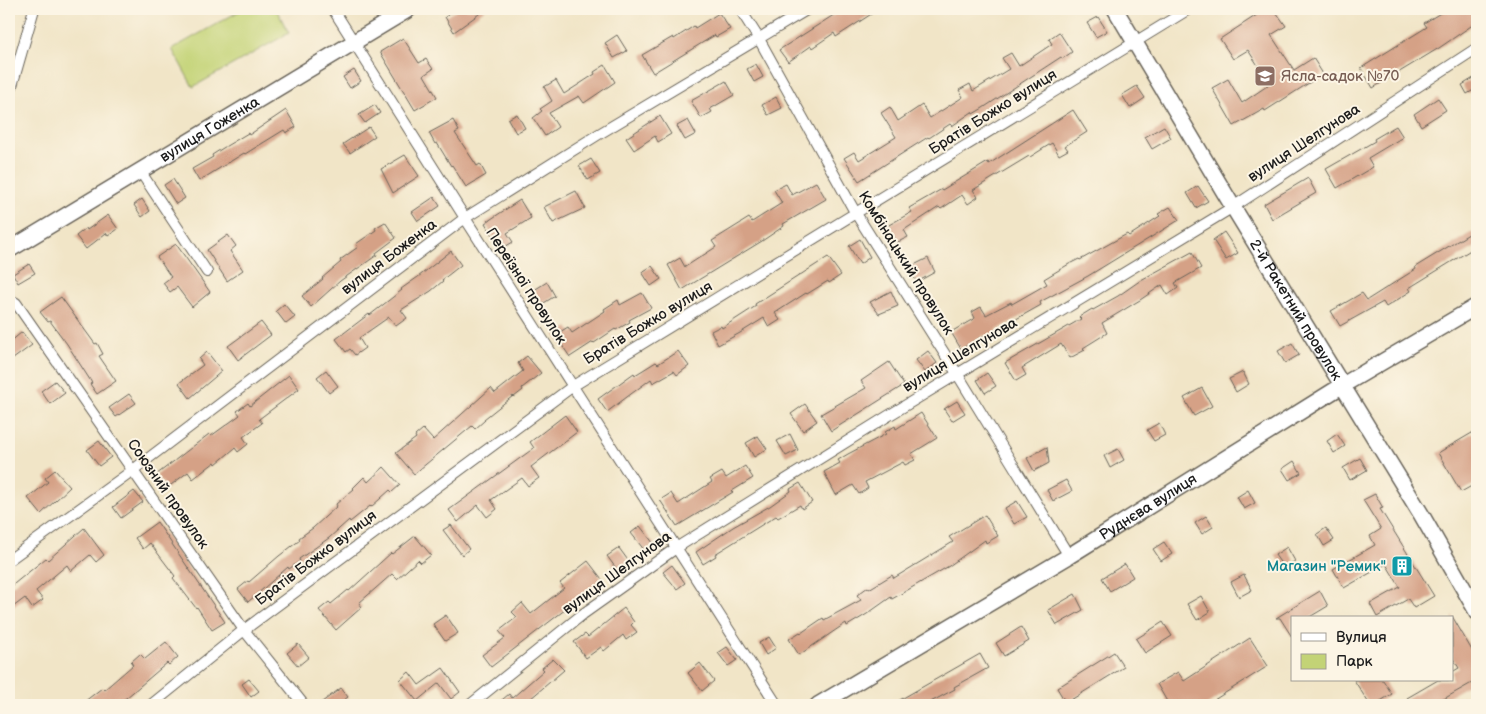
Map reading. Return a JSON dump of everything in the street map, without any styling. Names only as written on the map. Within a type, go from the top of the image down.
[{"type":"street","points":[[9,96],[34,9]]},
{"type":"street","name":"Переїзної провулок","points":[[333,9],[777,705]]},
{"type":"street","name":"вулиця Гоженка","points":[[9,250],[409,9]]},
{"type":"street","name":"Комбінацький провулок","points":[[740,9],[759,39],[855,212],[958,374],[1069,556]]},
{"type":"street","name":"вулиця Боженка","points":[[9,560],[133,470],[465,218],[599,134],[808,9]]},
{"type":"street","name":"2-й Ракетний провулок","points":[[1115,9],[1233,207],[1343,385],[1477,612]]},
{"type":"street","name":"Братів Божко вулиця","points":[[151,705],[244,630],[573,386],[1189,9]]},
{"type":"street","name":"вулиця Шелгунова","points":[[470,705],[583,614],[676,548],[888,416],[1233,207],[1477,48]]},
{"type":"street","points":[[140,171],[207,272]]},
{"type":"street","name":"Союзний провулок","points":[[9,300],[16,303],[244,630],[304,705]]},
{"type":"street","name":"Руднєва вулиця","points":[[818,705],[1069,556],[1343,385],[1477,306]]},
{"type":"green space","points":[[243,9],[276,9],[289,33],[193,87],[172,49]]},
{"type":"building","points":[[458,9],[486,9],[454,32],[445,17]]},
{"type":"building","points":[[843,9],[879,9],[836,37],[834,33],[788,62],[779,50]]},
{"type":"building","points":[[1266,9],[1274,9],[1286,26],[1271,35],[1294,70],[1313,58],[1323,74],[1265,111],[1264,109],[1234,126],[1212,88],[1228,79],[1242,103],[1270,84],[1248,50],[1233,59],[1220,39]]},
{"type":"building","points":[[1447,9],[1477,9],[1477,22],[1439,48],[1373,88],[1361,68],[1427,27],[1424,23]]},
{"type":"building","points":[[719,13],[730,29],[716,37],[715,35],[653,73],[642,55],[673,37],[674,39],[694,26],[695,28]]},
{"type":"building","points":[[1098,17],[1107,31],[1096,37],[1087,23]]},
{"type":"building","points":[[1059,32],[1072,52],[1062,59],[1061,57],[973,114],[972,112],[952,126],[950,124],[928,137],[859,181],[844,158],[854,152],[859,160],[896,137],[881,113],[890,107],[898,121],[922,105],[930,118],[963,97],[959,90],[970,84],[973,91],[1009,69],[1002,58],[1011,53],[1019,66],[1052,44],[1049,39]]},
{"type":"building","points":[[617,35],[627,51],[614,58],[605,43]]},
{"type":"building","points":[[403,38],[419,63],[426,59],[433,69],[424,75],[437,97],[415,110],[380,52]]},
{"type":"building","points":[[756,64],[763,77],[754,82],[747,69]]},
{"type":"building","points":[[605,65],[615,82],[584,103],[579,96],[549,113],[558,127],[545,136],[533,118],[542,111],[540,109],[552,101],[544,87],[556,80],[564,94],[595,74],[594,72]]},
{"type":"building","points":[[354,70],[361,81],[350,88],[343,77]]},
{"type":"building","points":[[1477,76],[1477,88],[1467,94],[1462,85]]},
{"type":"building","points":[[726,81],[734,95],[710,109],[712,112],[701,118],[691,101]]},
{"type":"building","points":[[1137,86],[1145,98],[1130,108],[1122,95]]},
{"type":"building","points":[[776,97],[782,108],[768,115],[762,105]]},
{"type":"building","points":[[1438,98],[1446,110],[1421,126],[1414,114]]},
{"type":"building","points":[[375,105],[380,113],[365,123],[359,115]]},
{"type":"building","points":[[286,110],[296,127],[286,133],[284,130],[199,181],[192,169],[248,133],[249,135]]},
{"type":"building","points":[[1073,110],[1087,132],[1065,146],[1068,150],[1059,155],[1052,143],[973,190],[978,197],[968,204],[962,195],[941,209],[939,207],[904,230],[908,237],[896,243],[887,226],[912,212],[909,208],[988,162],[989,164]]},
{"type":"building","points":[[517,114],[525,128],[516,133],[508,119]]},
{"type":"building","points":[[660,116],[671,134],[658,142],[655,136],[634,150],[626,138]]},
{"type":"building","points":[[453,120],[459,131],[455,133],[477,166],[480,164],[486,175],[466,187],[429,133]]},
{"type":"building","points":[[688,120],[696,134],[685,140],[677,126]]},
{"type":"building","points":[[1164,126],[1171,138],[1152,149],[1145,137]]},
{"type":"building","points":[[1396,126],[1403,137],[1368,158],[1373,167],[1337,188],[1326,169],[1375,141],[1374,139]]},
{"type":"building","points":[[369,127],[375,136],[350,153],[343,144]]},
{"type":"building","points":[[405,155],[419,176],[393,193],[381,169]]},
{"type":"building","points":[[591,159],[600,173],[588,180],[579,166]]},
{"type":"building","points":[[1308,178],[1316,193],[1272,219],[1264,204]]},
{"type":"building","points":[[173,179],[185,198],[176,204],[164,185]]},
{"type":"building","points":[[816,182],[826,199],[783,224],[784,226],[762,241],[682,290],[668,265],[680,258],[685,267],[716,247],[712,241],[749,218],[752,222],[782,203],[774,190],[786,184],[792,195]]},
{"type":"building","points":[[1198,186],[1208,201],[1196,208],[1187,193]]},
{"type":"building","points":[[576,191],[585,208],[553,223],[544,207]]},
{"type":"building","points":[[434,197],[440,206],[418,221],[412,212]]},
{"type":"building","points":[[142,199],[150,211],[142,217],[134,205]]},
{"type":"building","points":[[520,200],[531,218],[507,233],[513,242],[501,249],[485,223]]},
{"type":"building","points":[[1170,207],[1179,220],[1088,276],[1040,302],[1041,305],[995,331],[987,338],[985,335],[961,349],[951,332],[975,318],[972,312],[981,307],[986,315],[1011,302],[1012,304],[1047,284],[1044,279],[1127,234],[1129,236],[1160,216],[1158,214]]},
{"type":"building","points":[[108,215],[118,229],[108,236],[106,233],[86,249],[76,236]]},
{"type":"building","points":[[385,222],[396,238],[376,253],[377,255],[340,281],[311,307],[302,296],[341,262],[340,260],[358,247],[356,244]]},
{"type":"building","points":[[1477,229],[1477,246],[1409,288],[1411,291],[1386,307],[1383,302],[1340,326],[1331,311],[1362,293],[1367,300],[1416,269],[1415,267]]},
{"type":"building","points":[[1224,232],[1238,253],[1226,260],[1213,240]]},
{"type":"building","points":[[228,235],[236,246],[230,251],[243,270],[227,281],[207,250]]},
{"type":"building","points":[[860,239],[870,257],[860,264],[849,246]]},
{"type":"building","points":[[176,244],[210,292],[192,307],[177,287],[170,292],[163,283],[171,277],[157,257]]},
{"type":"building","points":[[451,251],[461,265],[431,291],[401,310],[407,318],[396,326],[389,317],[359,338],[365,348],[355,355],[350,349],[346,352],[336,339],[370,315]]},
{"type":"building","points":[[1192,252],[1201,268],[1175,283],[1178,288],[1168,295],[1162,285],[1102,323],[1107,333],[1083,348],[1085,350],[1070,358],[1061,344],[1022,368],[1026,375],[1016,381],[1005,363],[1081,319],[1079,317],[1092,309],[1118,296],[1141,280]]},
{"type":"building","points":[[828,257],[841,275],[829,283],[828,281],[806,293],[775,313],[780,320],[769,327],[764,318],[718,345],[711,331],[721,326],[722,328],[756,306],[755,304]]},
{"type":"building","points":[[928,258],[935,272],[917,282],[908,268]]},
{"type":"building","points":[[29,264],[35,273],[18,283],[13,274]]},
{"type":"building","points":[[652,266],[661,279],[651,286],[642,272]]},
{"type":"building","points":[[547,282],[555,296],[539,306],[531,292]]},
{"type":"building","points":[[891,291],[898,306],[879,314],[870,302]]},
{"type":"building","points":[[642,293],[651,308],[570,357],[555,335],[568,327],[572,333],[618,300],[620,305]]},
{"type":"building","points":[[61,297],[95,344],[97,343],[103,354],[99,356],[116,381],[97,394],[67,344],[50,321],[48,322],[40,312]]},
{"type":"building","points":[[284,304],[295,317],[286,324],[276,311]]},
{"type":"building","points":[[261,322],[271,335],[238,360],[228,346]]},
{"type":"building","points":[[22,332],[32,345],[9,362],[9,343]]},
{"type":"building","points":[[1292,343],[1299,355],[1285,363],[1278,351]]},
{"type":"building","points":[[678,351],[689,366],[677,375],[674,371],[653,383],[651,379],[607,412],[598,399],[634,373],[635,375],[656,362],[658,364]]},
{"type":"building","points":[[928,351],[937,363],[925,372],[916,360]]},
{"type":"building","points":[[207,352],[222,371],[190,398],[179,383],[203,365],[199,359]]},
{"type":"building","points":[[527,356],[541,373],[522,388],[523,390],[484,419],[475,429],[472,426],[414,474],[396,453],[416,438],[415,436],[423,429],[433,440],[491,388],[495,393],[523,371],[518,363]]},
{"type":"building","points":[[889,362],[904,385],[831,431],[821,414],[866,388],[861,381]]},
{"type":"building","points":[[326,370],[338,386],[329,393],[317,377]]},
{"type":"building","points":[[1243,372],[1249,384],[1236,392],[1229,379]]},
{"type":"building","points":[[987,373],[996,386],[985,393],[977,380]]},
{"type":"building","points":[[289,375],[299,389],[259,419],[262,423],[243,437],[248,444],[238,452],[235,448],[216,464],[215,462],[193,479],[188,472],[167,488],[156,475],[209,434],[211,436],[240,415],[237,411],[248,403],[250,406]]},
{"type":"building","points":[[55,381],[65,393],[50,404],[41,391]]},
{"type":"building","points":[[1202,388],[1212,406],[1194,416],[1184,398]]},
{"type":"building","points":[[129,394],[136,403],[116,417],[109,408]]},
{"type":"building","points":[[957,401],[965,413],[952,421],[944,409]]},
{"type":"building","points":[[805,404],[817,421],[803,431],[791,414]]},
{"type":"building","points":[[921,413],[937,438],[911,454],[915,460],[905,465],[903,462],[865,482],[868,488],[859,494],[853,485],[836,495],[824,472],[840,463],[838,460],[886,434],[885,432],[895,426],[896,429]]},
{"type":"building","points":[[565,415],[577,432],[531,467],[539,478],[528,486],[522,478],[491,500],[497,509],[487,517],[478,505],[458,522],[449,510],[534,448],[530,442]]},
{"type":"building","points":[[1159,423],[1165,435],[1154,441],[1147,430]]},
{"type":"building","points":[[1477,430],[1477,483],[1461,492],[1438,453]]},
{"type":"building","points":[[790,434],[798,450],[786,456],[777,441]]},
{"type":"building","points":[[1337,434],[1345,446],[1334,453],[1327,441]]},
{"type":"building","points":[[758,436],[767,449],[754,457],[746,443]]},
{"type":"building","points":[[99,441],[111,457],[99,466],[87,450]]},
{"type":"building","points":[[1047,447],[1049,463],[1034,471],[1027,458]]},
{"type":"building","points":[[1118,449],[1124,460],[1110,468],[1104,456]]},
{"type":"building","points":[[1360,458],[1367,470],[1350,480],[1343,468]]},
{"type":"building","points":[[1294,461],[1301,473],[1289,480],[1282,469]]},
{"type":"building","points":[[745,466],[753,478],[677,526],[660,500],[671,493],[678,504],[712,482],[710,479],[722,472],[726,478]]},
{"type":"building","points":[[384,467],[400,485],[392,492],[390,490],[350,522],[349,520],[329,538],[299,559],[300,561],[289,569],[288,567],[248,602],[238,589],[300,540],[299,538],[337,506],[336,504],[354,489],[364,477],[368,482]]},
{"type":"building","points":[[55,470],[70,487],[41,514],[28,498],[48,482],[45,478]]},
{"type":"building","points":[[1066,480],[1072,491],[1053,501],[1047,490]]},
{"type":"building","points":[[800,483],[812,502],[802,509],[800,505],[778,518],[776,516],[715,554],[716,556],[703,564],[696,552],[733,527],[770,506]]},
{"type":"building","points":[[1248,490],[1255,503],[1244,509],[1237,497]]},
{"type":"building","points":[[134,491],[143,502],[121,518],[113,507]]},
{"type":"building","points":[[1375,494],[1383,508],[1380,509],[1434,596],[1414,608],[1408,599],[1376,616],[1370,604],[1400,587],[1386,564],[1344,588],[1333,569],[1375,545],[1370,536],[1381,529],[1363,500]]},
{"type":"building","points":[[1017,501],[1027,517],[1014,524],[1005,508]]},
{"type":"building","points":[[985,515],[998,536],[986,543],[985,540],[949,566],[892,599],[891,597],[847,626],[846,623],[799,655],[789,639],[823,618],[824,620],[861,600],[857,595],[868,587],[869,589],[892,575],[894,578],[953,542],[949,537]]},
{"type":"building","points":[[1206,516],[1213,527],[1202,534],[1195,523]]},
{"type":"building","points":[[157,522],[225,622],[212,630],[197,607],[173,578],[175,576],[150,543],[143,549],[135,538]]},
{"type":"building","points":[[451,525],[469,549],[462,555],[443,530]]},
{"type":"building","points":[[640,526],[654,544],[645,551],[631,533]]},
{"type":"building","points":[[84,528],[104,555],[96,562],[90,555],[71,571],[67,565],[36,591],[43,600],[32,608],[25,598],[9,610],[9,588],[46,558],[48,560]]},
{"type":"building","points":[[1326,528],[1334,540],[1324,546],[1317,534]]},
{"type":"building","points":[[415,536],[431,555],[421,563],[418,560],[397,579],[392,574],[359,603],[362,607],[336,630],[319,610],[349,591],[391,553]]},
{"type":"building","points":[[1164,542],[1172,554],[1161,561],[1153,549]]},
{"type":"building","points":[[1287,547],[1295,561],[1284,568],[1275,555]]},
{"type":"building","points":[[619,548],[630,563],[618,571],[607,556]]},
{"type":"building","points":[[588,561],[605,583],[575,602],[491,667],[482,655],[505,638],[499,631],[517,617],[512,612],[522,603],[531,614],[564,588],[560,583]]},
{"type":"building","points":[[1125,564],[1133,577],[1110,591],[1102,578]]},
{"type":"building","points":[[672,565],[685,583],[677,589],[663,572]]},
{"type":"building","points":[[1244,575],[1252,590],[1239,597],[1231,582]]},
{"type":"building","points":[[1320,591],[1328,606],[1311,616],[1291,616],[1291,635],[1280,618],[1276,618]]},
{"type":"building","points":[[1075,594],[1083,610],[1057,625],[1048,610]]},
{"type":"building","points":[[1201,596],[1210,612],[1197,620],[1187,604]]},
{"type":"building","points":[[624,608],[634,622],[631,625],[637,632],[626,640],[623,635],[604,651],[601,647],[586,658],[574,642],[585,634],[588,637]]},
{"type":"building","points":[[446,615],[458,633],[445,641],[433,624]]},
{"type":"building","points":[[1454,619],[1477,659],[1477,680],[1433,705],[1411,705],[1407,698],[1435,682],[1454,682],[1454,671],[1459,668],[1454,660]]},
{"type":"building","points":[[1163,622],[1172,636],[1145,653],[1136,639]]},
{"type":"building","points":[[1021,627],[1029,641],[1004,656],[996,643]]},
{"type":"building","points":[[769,637],[776,648],[766,655],[759,643]]},
{"type":"building","points":[[1250,638],[1268,666],[1206,705],[1169,705],[1157,684],[1178,672],[1184,681]]},
{"type":"building","points":[[166,642],[178,657],[169,665],[167,663],[126,698],[115,705],[80,705],[102,688],[104,690],[133,665],[131,662],[140,654],[145,659]]},
{"type":"building","points":[[298,644],[309,657],[298,666],[287,653]]},
{"type":"building","points":[[727,647],[737,660],[728,666],[718,653]]},
{"type":"building","points":[[1114,652],[1124,667],[1066,703],[1057,688]]},
{"type":"building","points":[[980,654],[988,668],[954,687],[955,689],[925,705],[891,705]]},
{"type":"building","points":[[553,659],[564,670],[523,705],[496,705],[509,694],[512,698],[544,670],[542,668]]},
{"type":"building","points":[[700,663],[714,681],[702,691],[688,673]]},
{"type":"building","points":[[443,668],[460,692],[451,699],[439,683],[417,701],[400,680],[409,672],[419,685]]},
{"type":"building","points":[[249,679],[259,691],[251,697],[242,684]]},
{"type":"building","points":[[1355,682],[1384,682],[1392,694],[1374,705],[1370,705]]},
{"type":"building","points":[[341,688],[348,697],[337,705],[318,705]]},
{"type":"place","name":"Ясла-садок №70","points":[[1265,76]]},
{"type":"place","name":"Магазин \"Ремик\"","points":[[1402,566]]}]
